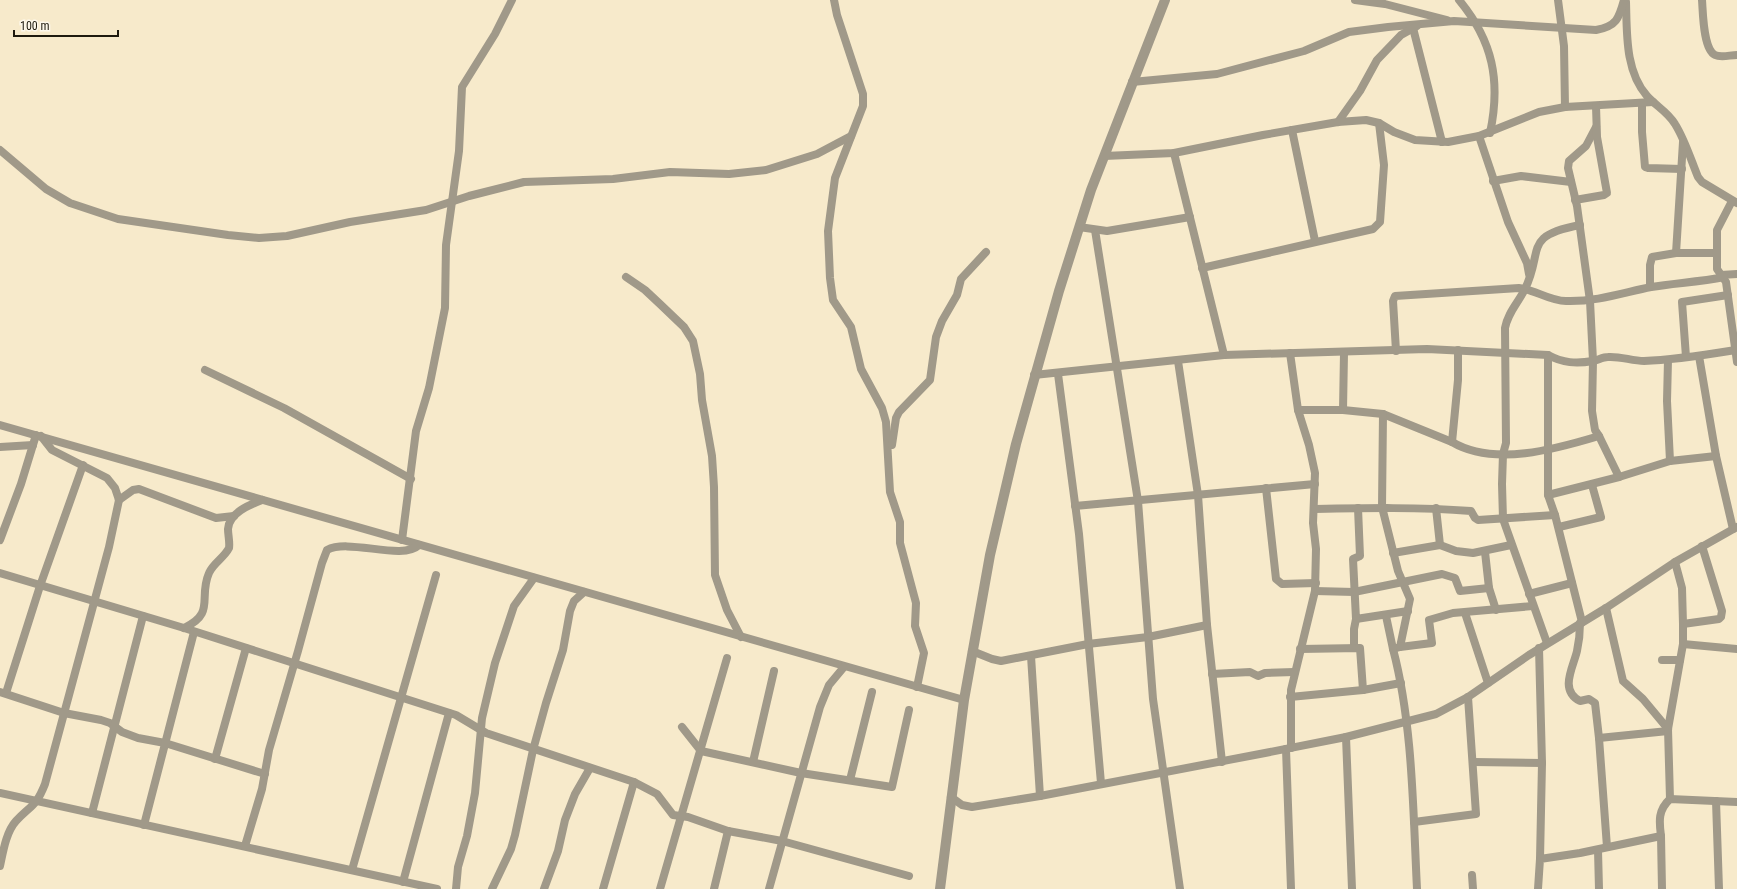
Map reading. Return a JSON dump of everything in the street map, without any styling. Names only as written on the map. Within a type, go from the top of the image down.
[{"type":"street","points":[[402,540],[416,431],[430,388],[445,308],[445,253],[459,151],[462,87],[495,34],[512,0]]},
{"type":"street","points":[[834,0],[837,15],[863,94],[863,106],[835,178],[828,231],[831,289],[835,305],[851,327],[861,370],[882,408],[887,429],[890,492],[900,522],[900,543],[916,603],[915,626],[924,653],[917,687]]},
{"type":"street","points":[[940,889],[964,700],[972,651],[1001,504],[1034,375],[1078,227],[1132,82],[1165,0]]},
{"type":"street","points":[[1355,0],[1385,4],[1454,21],[1475,24],[1589,31],[1609,27],[1617,21],[1625,0]]},
{"type":"street","points":[[1459,0],[1489,49],[1494,73],[1494,112],[1490,133]]},
{"type":"street","points":[[1558,0],[1562,29],[1565,107]]},
{"type":"street","points":[[1625,0],[1627,47],[1633,70],[1646,95],[1665,110],[1675,124],[1683,139],[1698,178],[1734,202],[1718,229],[1717,269],[1723,276],[1728,295],[1733,304],[1737,362]]},
{"type":"street","points":[[1702,0],[1706,42],[1710,51],[1720,56],[1737,55]]},
{"type":"street","points":[[1132,82],[1217,74],[1304,52],[1349,32],[1454,21]]},
{"type":"street","points":[[1338,122],[1360,91],[1377,60],[1401,35],[1421,24]]},
{"type":"street","points":[[1413,28],[1442,142]]},
{"type":"street","points":[[1104,156],[1174,153],[1338,122],[1366,120],[1379,123],[1394,132],[1409,138],[1442,142],[1490,133],[1539,112],[1565,107],[1653,102]]},
{"type":"street","points":[[1642,103],[1642,132],[1645,167],[1682,169]]},
{"type":"street","points":[[1575,200],[1601,196],[1607,193],[1596,127],[1596,106]]},
{"type":"street","points":[[1202,268],[1373,229],[1380,222],[1384,165],[1379,123]]},
{"type":"street","points":[[1596,127],[1586,146],[1569,161],[1568,168],[1580,225],[1590,301],[1593,361],[1592,411],[1595,430],[1619,477]]},
{"type":"street","points":[[1292,130],[1315,241]]},
{"type":"street","points":[[0,150],[46,189],[70,203],[118,219],[258,238],[287,236],[350,222],[426,210],[517,183],[536,181],[613,179],[670,172],[729,174],[766,170],[817,154],[851,136]]},
{"type":"street","points":[[1478,136],[1508,222],[1527,263],[1530,275]]},
{"type":"street","points":[[1676,253],[1683,139]]},
{"type":"street","points":[[1174,153],[1224,355]]},
{"type":"street","points":[[1493,181],[1521,176],[1571,182]]},
{"type":"street","points":[[1078,227],[1107,231],[1190,217]]},
{"type":"street","points":[[1547,643],[1503,519],[1503,454],[1506,443],[1504,352],[1508,316],[1526,289],[1535,253],[1542,239],[1551,234],[1580,225]]},
{"type":"street","points":[[1095,230],[1138,501],[1153,699],[1180,889]]},
{"type":"street","points":[[889,455],[896,418],[899,412],[930,380],[936,337],[942,321],[957,295],[961,279],[986,252]]},
{"type":"street","points":[[1650,288],[1651,258],[1676,253],[1717,253]]},
{"type":"street","points":[[1396,351],[1394,297],[1478,290],[1526,289],[1557,300],[1590,301],[1650,288],[1737,274]]},
{"type":"street","points":[[626,277],[645,290],[661,305],[684,327],[693,341],[700,374],[702,400],[712,456],[714,487],[715,575],[727,610],[741,638]]},
{"type":"street","points":[[1686,357],[1682,302],[1728,295]]},
{"type":"street","points":[[1034,375],[1058,374],[1116,366],[1178,361],[1224,355],[1458,350],[1548,355],[1567,363],[1593,361],[1607,357],[1626,358],[1637,361],[1668,360],[1736,350]]},
{"type":"street","points":[[1452,442],[1458,380],[1458,350]]},
{"type":"street","points":[[1343,410],[1344,352]]},
{"type":"street","points":[[1290,353],[1298,410],[1309,445],[1315,473],[1315,509],[1313,523],[1316,549],[1316,587],[1294,672],[1290,697],[1288,748],[1291,889]]},
{"type":"street","points":[[1548,355],[1548,495],[1559,527],[1581,622],[1577,651],[1569,677],[1569,686],[1573,695],[1578,700],[1589,699],[1595,703],[1607,847]]},
{"type":"street","points":[[951,797],[962,805],[972,807],[1040,796],[1101,783],[1222,762],[1346,737],[1406,720],[1436,714],[1468,697],[1539,648],[1606,608],[1675,562],[1735,528],[1716,456],[1699,356]]},
{"type":"street","points":[[1668,360],[1667,401],[1670,461]]},
{"type":"street","points":[[1178,361],[1198,495],[1207,625],[1222,762]]},
{"type":"street","points":[[205,370],[284,408],[411,479]]},
{"type":"street","points":[[1058,374],[1075,506],[1101,783]]},
{"type":"street","points":[[1298,410],[1343,410],[1383,414],[1452,442],[1470,451],[1503,454],[1548,451],[1599,436]]},
{"type":"street","points":[[1383,414],[1382,507],[1393,553],[1410,599],[1408,611],[1396,648]]},
{"type":"street","points":[[0,425],[741,638],[964,700]]},
{"type":"street","points":[[0,540],[33,445],[38,436]]},
{"type":"street","points":[[0,866],[8,837],[15,822],[39,800],[64,713],[93,602],[108,553],[119,500],[115,488],[107,478],[52,450],[38,436]]},
{"type":"street","points":[[0,447],[33,445]]},
{"type":"street","points":[[1548,495],[1592,485],[1670,461],[1716,456]]},
{"type":"street","points":[[83,465],[3,692],[64,713],[102,720],[122,732],[138,738],[165,743],[265,774]]},
{"type":"street","points":[[1075,506],[1315,484]]},
{"type":"street","points":[[1559,527],[1601,517],[1592,485]]},
{"type":"street","points":[[1266,488],[1276,579],[1282,584],[1354,592],[1444,574],[1456,578],[1460,591],[1489,588]]},
{"type":"street","points":[[119,500],[132,490],[139,489],[216,518],[234,516],[262,500]]},
{"type":"street","points":[[1315,509],[1382,507],[1471,510],[1476,519],[1503,519],[1555,515]]},
{"type":"street","points":[[1354,647],[1354,629],[1356,619],[1352,559],[1360,556],[1358,508]]},
{"type":"street","points":[[1436,508],[1440,545]]},
{"type":"street","points":[[184,628],[196,622],[202,614],[208,575],[212,567],[228,551],[228,525],[234,516]]},
{"type":"street","points":[[245,846],[265,774],[269,750],[327,550],[341,546],[397,550],[414,548],[419,545]]},
{"type":"street","points":[[1393,553],[1440,545],[1463,552],[1485,552],[1511,545]]},
{"type":"street","points":[[1683,624],[1719,619],[1722,616],[1722,611],[1702,546]]},
{"type":"street","points":[[1485,552],[1489,588],[1496,610]]},
{"type":"street","points":[[1670,799],[1668,730],[1680,660],[1683,624],[1682,588],[1675,562]]},
{"type":"street","points":[[0,573],[184,628],[401,699],[449,713],[466,720],[480,730],[533,750],[634,782],[657,794],[673,815],[681,816],[728,831],[782,842],[909,876]]},
{"type":"street","points":[[352,870],[436,575]]},
{"type":"street","points":[[456,889],[458,867],[467,836],[476,787],[480,730],[495,663],[512,611],[517,601],[534,578]]},
{"type":"street","points":[[1529,594],[1572,583]]},
{"type":"street","points":[[492,889],[511,849],[515,835],[533,750],[559,666],[570,611],[574,601],[584,592]]},
{"type":"street","points":[[1396,648],[1431,644],[1433,641],[1429,620],[1452,613],[1533,606]]},
{"type":"street","points":[[1606,608],[1622,681],[1644,699],[1668,730]]},
{"type":"street","points":[[1356,619],[1386,616],[1408,611]]},
{"type":"street","points":[[1465,613],[1488,683]]},
{"type":"street","points":[[92,812],[143,616]]},
{"type":"street","points":[[1386,616],[1396,648],[1406,720],[1414,822],[1417,889]]},
{"type":"street","points":[[972,651],[992,659],[1001,660],[1031,656],[1088,644],[1148,637],[1207,625]]},
{"type":"street","points":[[144,825],[194,632]]},
{"type":"street","points":[[1682,644],[1737,649]]},
{"type":"street","points":[[215,759],[246,648]]},
{"type":"street","points":[[1300,649],[1360,648],[1363,690]]},
{"type":"street","points":[[1538,889],[1542,763],[1539,648]]},
{"type":"street","points":[[1031,656],[1040,796]]},
{"type":"street","points":[[660,889],[727,658]]},
{"type":"street","points":[[1662,660],[1680,660]]},
{"type":"street","points":[[769,889],[820,707],[829,685],[844,667]]},
{"type":"street","points":[[753,762],[774,671]]},
{"type":"street","points":[[1212,674],[1250,672],[1258,676],[1265,673],[1294,672]]},
{"type":"street","points":[[1290,697],[1363,690],[1401,683]]},
{"type":"street","points":[[850,780],[872,692]]},
{"type":"street","points":[[1414,822],[1476,814],[1474,762],[1468,697]]},
{"type":"street","points":[[682,727],[700,750],[801,773],[892,786],[909,710]]},
{"type":"street","points":[[403,882],[449,713]]},
{"type":"street","points":[[1599,738],[1668,730]]},
{"type":"street","points":[[1346,737],[1352,889]]},
{"type":"street","points":[[1474,762],[1542,763]]},
{"type":"street","points":[[544,889],[558,851],[565,820],[575,794],[590,768]]},
{"type":"street","points":[[603,889],[634,782]]},
{"type":"street","points":[[0,793],[39,800],[144,825],[352,870],[403,882],[411,886],[437,889]]},
{"type":"street","points":[[1662,889],[1660,812],[1663,805],[1670,799],[1737,802]]},
{"type":"street","points":[[1716,801],[1719,889]]},
{"type":"street","points":[[714,889],[728,831]]},
{"type":"street","points":[[1540,859],[1598,850],[1661,836]]},
{"type":"street","points":[[1598,850],[1599,889]]},
{"type":"street","points":[[1472,875],[1473,889]]}]
